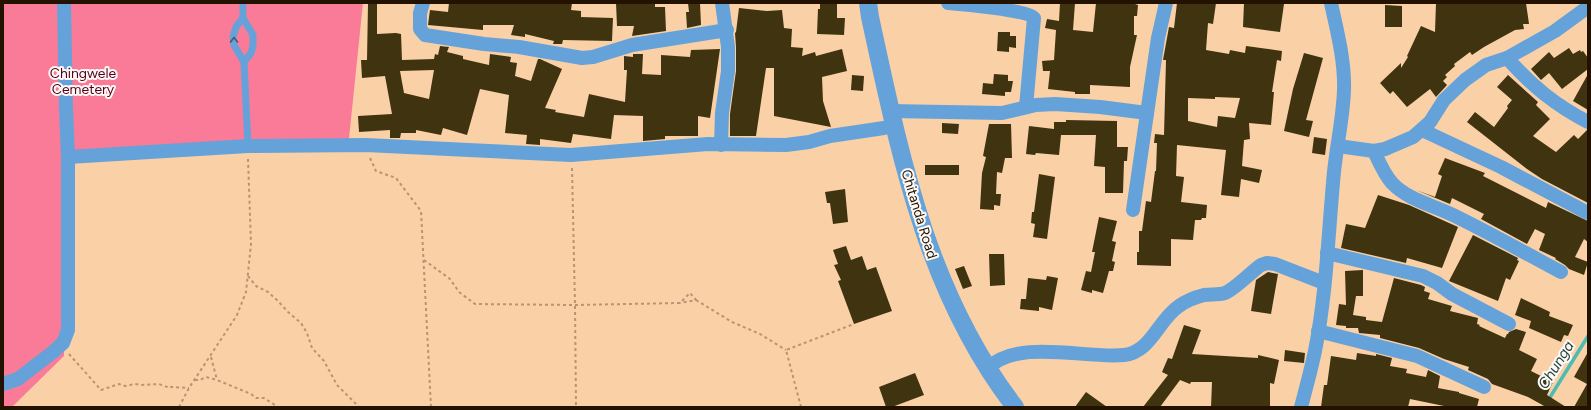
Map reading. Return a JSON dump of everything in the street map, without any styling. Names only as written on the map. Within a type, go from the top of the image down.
[{"type":"street","points":[[3,384],[18,379],[36,366],[63,343],[68,330],[68,157],[64,3]]},
{"type":"street","points":[[423,3],[420,13],[420,30],[425,35],[484,44],[519,47],[582,58],[593,57],[654,40],[727,30]]},
{"type":"street","points":[[721,145],[722,113],[728,71],[727,30],[722,3]]},
{"type":"street","name":"Chitanda Road","points":[[868,3],[895,135],[916,209],[935,264],[962,324],[988,368],[1015,407]]},
{"type":"street","points":[[948,3],[1016,12],[1031,15],[1034,18],[1026,107]]},
{"type":"street","points":[[1133,210],[1158,38],[1166,3]]},
{"type":"street","points":[[1301,407],[1315,351],[1318,331],[1328,253],[1333,181],[1344,89],[1342,57],[1329,4]]},
{"type":"street","points":[[1338,146],[1374,151],[1385,149],[1414,137],[1430,122],[1444,100],[1465,80],[1486,65],[1507,58],[1555,31],[1588,7]]},
{"type":"street","points":[[1507,58],[1543,94],[1571,113],[1588,122]]},
{"type":"street","points":[[890,111],[1002,113],[1042,104],[1093,106],[1147,113]]},
{"type":"street","points":[[68,157],[248,146],[366,145],[571,155],[708,144],[786,145],[810,142],[830,136],[884,128]]},
{"type":"street","points":[[1422,130],[1501,167],[1588,213]]},
{"type":"street","points":[[1374,151],[1380,166],[1392,182],[1402,191],[1453,214],[1561,272]]},
{"type":"street","points":[[1328,253],[1423,276],[1437,283],[1452,294],[1509,324]]},
{"type":"street","points":[[988,368],[993,362],[1007,356],[1027,353],[1060,351],[1114,355],[1135,353],[1148,342],[1179,305],[1204,295],[1218,294],[1232,290],[1256,268],[1267,263],[1275,264],[1324,283]]},
{"type":"street","points":[[1318,331],[1417,356],[1484,386]]},
{"type":"lane","points":[[243,3],[242,18],[236,27],[233,37],[234,45],[244,62],[248,146]]},
{"type":"lane","points":[[242,18],[249,26],[253,35],[253,46],[251,53],[244,62]]},
{"type":"path","points":[[366,145],[376,171],[396,178],[421,211],[431,407]]},
{"type":"path","points":[[179,407],[237,315],[246,292],[251,244],[247,169],[248,146]]},
{"type":"path","points":[[571,155],[576,407]]},
{"type":"path","points":[[424,260],[450,279],[459,292],[475,304],[575,305],[680,303],[696,300]]},
{"type":"path","points":[[248,276],[256,286],[268,292],[278,300],[288,312],[301,323],[307,333],[312,348],[324,361],[337,385],[349,399],[359,407]]},
{"type":"path","points":[[680,303],[690,293],[696,300],[732,322],[760,334],[786,350],[801,407]]},
{"type":"path","points":[[786,350],[854,324]]},
{"type":"path","points":[[63,343],[67,351],[101,390],[119,384],[125,386],[135,384],[159,384],[166,388],[190,388]]},
{"type":"path","points":[[211,357],[217,380]]},
{"type":"path","points":[[195,380],[200,380],[206,377],[217,380],[251,394],[256,398],[264,398],[278,407]]},
{"type":"green space","name":"Chingwele Cemetery","points":[[3,3],[363,3],[348,148],[64,160],[64,356],[12,407],[3,407]]},
{"type":"building","points":[[449,3],[572,3],[571,10],[581,11],[581,17],[613,18],[612,41],[563,40],[562,44],[553,44],[554,41],[525,34],[525,37],[511,35],[514,25],[483,25],[483,30],[428,25],[430,10],[448,12]]},
{"type":"building","points":[[616,3],[655,3],[655,7],[665,7],[666,31],[632,36],[634,26],[617,26]]},
{"type":"building","points":[[688,3],[700,3],[701,25],[687,28],[686,12],[689,12]]},
{"type":"building","points":[[820,3],[837,3],[837,18],[845,18],[844,35],[817,34],[818,9],[820,9]]},
{"type":"building","points":[[1060,3],[1075,3],[1073,30],[1093,32],[1096,3],[1135,3],[1138,5],[1137,16],[1134,16],[1134,35],[1137,35],[1130,67],[1130,87],[1090,85],[1090,94],[1075,94],[1075,92],[1048,89],[1050,71],[1043,71],[1042,61],[1054,60],[1056,30],[1045,28],[1047,19],[1059,21]]},
{"type":"building","points":[[1177,3],[1216,3],[1213,24],[1208,23],[1206,50],[1229,54],[1230,50],[1245,53],[1246,46],[1282,51],[1281,61],[1277,60],[1272,92],[1274,92],[1271,125],[1249,123],[1250,139],[1244,140],[1242,166],[1262,170],[1259,183],[1241,179],[1239,197],[1221,195],[1226,150],[1177,145],[1176,176],[1184,177],[1181,202],[1207,205],[1206,218],[1195,220],[1193,240],[1171,239],[1171,266],[1137,265],[1137,252],[1139,252],[1139,231],[1142,231],[1146,201],[1151,202],[1156,171],[1157,143],[1154,143],[1155,134],[1164,135],[1166,60],[1163,60],[1169,27],[1174,28]],"holes":[[[1188,98],[1240,98],[1235,118],[1218,116],[1217,127],[1188,121]]]},
{"type":"building","points":[[1244,3],[1284,4],[1280,32],[1243,27]]},
{"type":"building","points":[[1436,3],[1526,3],[1529,24],[1523,24],[1524,29],[1515,30],[1472,55],[1470,52],[1454,64],[1455,66],[1445,75],[1447,77],[1443,81],[1447,85],[1436,97],[1430,89],[1407,107],[1393,91],[1390,94],[1380,83],[1401,63],[1401,68],[1408,57],[1407,56],[1421,26],[1435,32]]},
{"type":"building","points":[[368,4],[377,4],[377,34],[401,34],[402,60],[434,59],[435,54],[438,55],[440,46],[449,47],[447,52],[463,56],[463,59],[489,65],[490,54],[511,57],[510,62],[517,63],[515,76],[531,81],[538,59],[540,59],[562,69],[545,108],[556,110],[555,112],[584,117],[589,94],[625,102],[627,70],[624,70],[624,56],[633,57],[633,54],[643,54],[642,74],[661,75],[661,55],[690,57],[691,50],[720,49],[710,118],[698,116],[698,136],[665,136],[665,139],[643,141],[643,116],[614,115],[611,139],[573,134],[571,143],[540,139],[540,145],[526,144],[527,135],[505,133],[509,95],[480,89],[467,135],[443,128],[441,135],[416,130],[416,133],[401,133],[400,138],[390,138],[390,130],[359,132],[358,116],[392,114],[385,76],[362,78],[361,60],[367,60]],"holes":[[[434,70],[429,99],[404,93],[400,71]]]},
{"type":"building","points":[[1385,5],[1402,6],[1402,27],[1385,27]]},
{"type":"building","points":[[739,8],[767,11],[782,10],[784,28],[792,29],[791,47],[803,48],[802,56],[815,52],[816,56],[842,49],[847,71],[822,77],[823,101],[831,127],[774,116],[774,68],[766,68],[756,136],[730,136],[730,114],[736,71],[735,33]]},
{"type":"building","points":[[998,32],[1010,32],[1010,36],[1016,36],[1016,48],[1009,47],[1009,52],[997,51]]},
{"type":"building","points":[[1569,48],[1573,54],[1580,50],[1581,52],[1583,51],[1588,58],[1588,69],[1562,89],[1549,73],[1541,80],[1531,69],[1549,52],[1554,58]]},
{"type":"building","points":[[1304,53],[1323,58],[1306,120],[1313,121],[1309,137],[1284,131],[1293,89]]},
{"type":"building","points":[[994,74],[1008,75],[1008,81],[1013,81],[1011,92],[1005,92],[1005,96],[982,94],[983,83],[993,84]]},
{"type":"building","points":[[1588,74],[1588,110],[1573,101]]},
{"type":"building","points":[[852,75],[864,76],[863,91],[851,90]]},
{"type":"building","points":[[1508,75],[1538,102],[1536,105],[1550,119],[1533,136],[1556,152],[1574,135],[1578,139],[1588,130],[1588,203],[1542,179],[1527,169],[1467,122],[1475,112],[1494,127],[1512,100],[1497,87]]},
{"type":"building","points":[[1066,120],[1117,121],[1117,147],[1128,147],[1127,161],[1124,161],[1123,193],[1105,193],[1105,167],[1094,166],[1096,135],[1061,135],[1059,155],[1036,153],[1035,155],[1026,154],[1029,126],[1054,129],[1054,122],[1066,122]]},
{"type":"building","points":[[942,123],[959,124],[958,134],[942,133]]},
{"type":"building","points":[[989,124],[1011,124],[1012,158],[1005,158],[1002,173],[997,172],[996,194],[1001,194],[1000,206],[994,205],[994,210],[980,209],[982,173],[986,157],[983,156]]},
{"type":"building","points":[[1314,137],[1327,139],[1325,155],[1312,153]]},
{"type":"building","points":[[1445,158],[1485,173],[1483,176],[1546,208],[1548,202],[1588,221],[1588,242],[1584,239],[1575,257],[1588,262],[1584,275],[1569,269],[1555,259],[1556,258],[1539,250],[1545,234],[1535,229],[1527,244],[1481,219],[1484,214],[1452,198],[1450,204],[1416,190],[1435,197],[1442,176],[1438,174]]},
{"type":"building","points":[[925,165],[959,165],[959,175],[925,175]]},
{"type":"building","points":[[1039,174],[1055,177],[1047,239],[1033,237],[1035,224],[1031,223]]},
{"type":"building","points":[[845,189],[848,222],[833,224],[830,203],[827,203],[825,192]]},
{"type":"building","points":[[1378,195],[1409,205],[1458,227],[1442,268],[1407,258],[1406,263],[1341,248],[1346,224],[1365,228]]},
{"type":"building","points":[[1099,217],[1117,221],[1112,241],[1116,242],[1112,261],[1115,262],[1113,271],[1109,271],[1103,293],[1092,290],[1092,293],[1081,290],[1086,271],[1091,272],[1095,252],[1092,252]]},
{"type":"building","points":[[1473,235],[1518,258],[1517,260],[1519,261],[1510,280],[1506,278],[1498,301],[1449,281]]},
{"type":"building","points":[[846,246],[851,260],[862,256],[867,270],[876,267],[892,311],[854,324],[838,281],[841,280],[834,265],[838,264],[833,250]]},
{"type":"building","points":[[989,254],[1004,254],[1005,285],[990,286]]},
{"type":"building","points":[[964,266],[972,286],[963,289],[955,269]]},
{"type":"building","points":[[1363,270],[1363,296],[1356,296],[1353,315],[1366,317],[1366,320],[1382,322],[1394,278],[1421,285],[1425,287],[1424,291],[1430,293],[1428,299],[1452,306],[1450,311],[1478,318],[1477,324],[1480,325],[1479,326],[1505,338],[1509,332],[1516,329],[1526,332],[1519,350],[1537,359],[1531,371],[1553,382],[1547,395],[1566,407],[1546,407],[1528,397],[1492,384],[1488,379],[1468,370],[1469,367],[1444,359],[1419,348],[1380,338],[1380,335],[1359,333],[1358,328],[1346,328],[1346,326],[1336,325],[1339,304],[1346,305],[1345,271]]},
{"type":"building","points":[[1268,272],[1278,274],[1271,314],[1251,311],[1256,280]]},
{"type":"building","points":[[1047,276],[1058,278],[1052,310],[1039,307],[1039,311],[1020,309],[1021,299],[1026,299],[1028,278],[1046,280]]},
{"type":"building","points":[[1521,298],[1550,312],[1549,316],[1573,325],[1568,336],[1564,335],[1561,342],[1529,328],[1531,321],[1515,315]]},
{"type":"building","points":[[1184,325],[1201,330],[1192,354],[1258,358],[1258,355],[1279,360],[1274,384],[1270,383],[1270,406],[1211,407],[1212,382],[1191,382],[1190,384],[1180,380],[1160,407],[1143,407],[1168,375],[1162,372],[1168,358],[1172,359]]},
{"type":"building","points":[[1285,350],[1305,353],[1304,363],[1284,361]]},
{"type":"building","points":[[1588,352],[1588,407],[1574,407],[1587,384],[1574,377]]},
{"type":"building","points":[[1357,353],[1376,356],[1376,354],[1392,358],[1390,366],[1407,369],[1406,373],[1426,377],[1428,370],[1440,376],[1438,388],[1459,392],[1479,399],[1477,407],[1443,407],[1444,406],[1410,399],[1408,407],[1321,407],[1324,385],[1327,385],[1331,356],[1356,360]]},
{"type":"building","points":[[915,373],[924,395],[892,407],[886,407],[879,387]]},
{"type":"building","points":[[1086,392],[1107,407],[1075,407]]},
{"type":"waterway","name":"Chunga","points":[[1544,407],[1588,336]]}]
